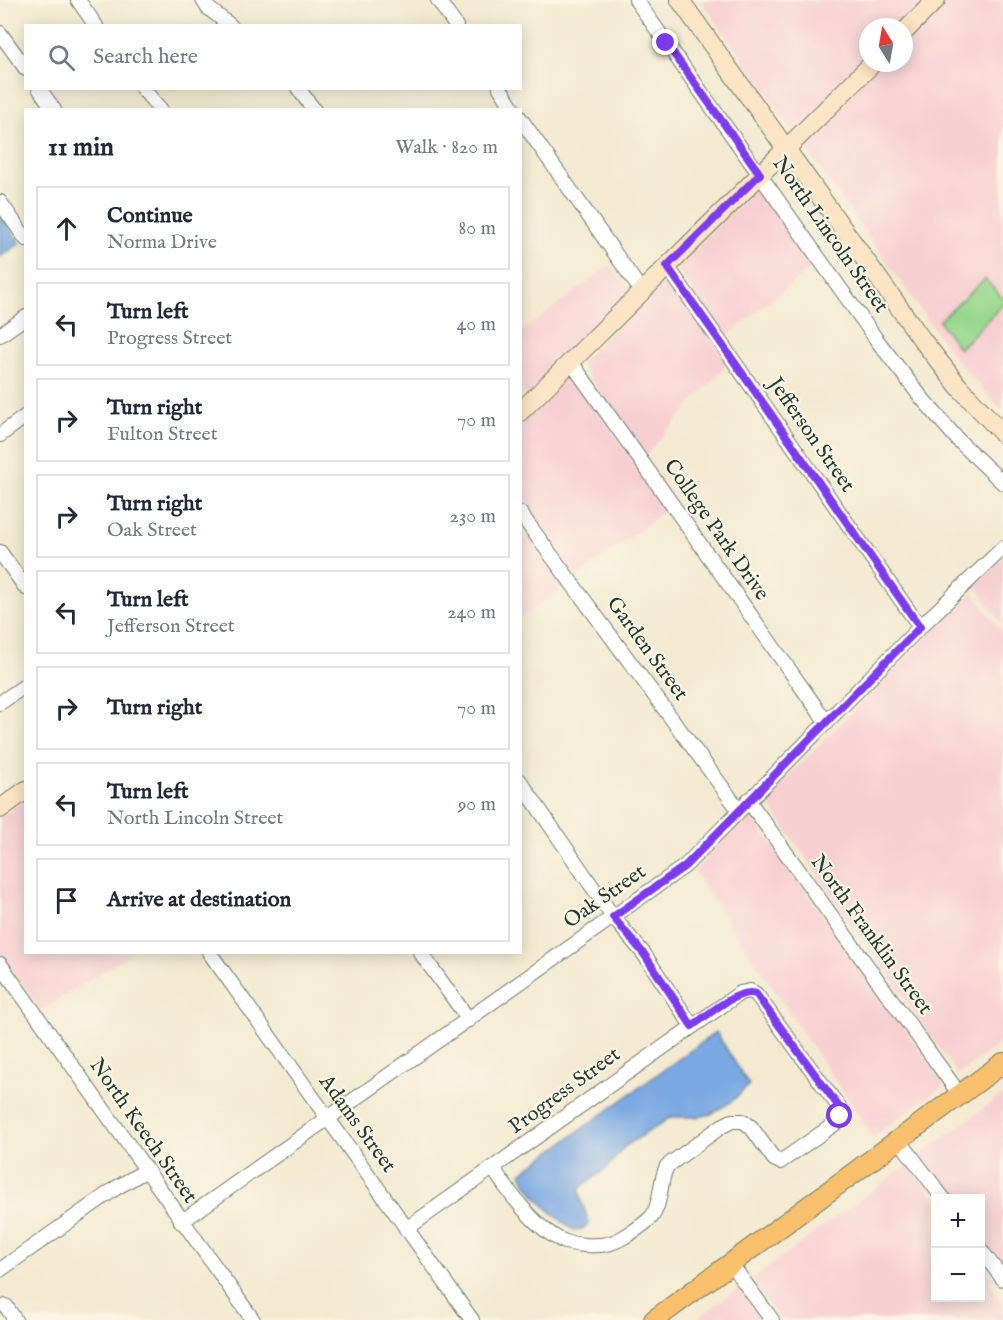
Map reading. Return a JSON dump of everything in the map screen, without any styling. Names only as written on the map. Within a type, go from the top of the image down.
[{"type":"main road","points":[[654,1320],[1003,1064]]},
{"type":"street","points":[[78,0],[95,24]]},
{"type":"street","points":[[202,0],[208,8],[228,24]]},
{"type":"street","points":[[438,0],[455,24]]},
{"type":"street","name":"North Lincoln Street","points":[[636,0],[876,339],[958,440],[1003,483]]},
{"type":"street","name":"North Lincoln Street","points":[[680,0],[923,341],[960,388],[1003,434]]},
{"type":"street","points":[[913,23],[936,0]]},
{"type":"street","points":[[0,33],[24,66]]},
{"type":"street","points":[[522,406],[571,362],[864,72]]},
{"type":"street","points":[[40,90],[53,108]]},
{"type":"street","points":[[144,90],[159,108]]},
{"type":"street","points":[[299,90],[313,108]]},
{"type":"street","points":[[501,90],[513,108]]},
{"type":"street","points":[[522,121],[642,292]]},
{"type":"street","points":[[0,202],[24,236]]},
{"type":"street","name":"Jefferson Street","points":[[667,266],[920,627]]},
{"type":"street","points":[[0,335],[24,318]]},
{"type":"street","name":"College Park Drive","points":[[571,362],[827,723]]},
{"type":"street","points":[[0,435],[24,417]]},
{"type":"street","name":"Garden Street","points":[[522,516],[744,805]]},
{"type":"street","name":"Oak Street","points":[[181,1222],[685,866],[920,627],[1003,548]]},
{"type":"street","points":[[0,552],[24,585]]},
{"type":"street","points":[[0,703],[24,686]]},
{"type":"street","points":[[522,784],[613,917],[644,954],[692,1026]]},
{"type":"street","points":[[0,809],[24,791]]},
{"type":"street","name":"North Franklin Street","points":[[744,805],[960,1095]]},
{"type":"street","name":"Adams Street","points":[[210,954],[472,1320]]},
{"type":"street","points":[[421,954],[469,1020]]},
{"type":"street","name":"North Keech Street","points":[[0,964],[181,1222],[253,1320]]},
{"type":"street","name":"Progress Street","points":[[406,1228],[740,993],[750,991],[756,994],[839,1107],[840,1116],[836,1123],[780,1162],[774,1160],[751,1127],[743,1121],[732,1121],[722,1126],[667,1166],[663,1174],[657,1208],[652,1217],[612,1244],[603,1246],[567,1242],[544,1228],[515,1200],[493,1168]]},
{"type":"street","points":[[899,1140],[940,1194]]},
{"type":"street","points":[[0,1269],[116,1188],[146,1171]]},
{"type":"street","points":[[985,1254],[1003,1279]]},
{"type":"street","points":[[731,1264],[772,1320]]},
{"type":"street","points":[[6,1306],[15,1320]]},
{"type":"shaded area","points":[[701,0],[1003,0],[1003,412],[953,356]]},
{"type":"shaded area","points":[[759,184],[815,264],[725,338],[676,267]]},
{"type":"shaded area","points":[[610,265],[630,290],[634,291],[527,397],[522,390],[522,331]]},
{"type":"shaded area","points":[[667,276],[728,363],[645,456],[579,363]]},
{"type":"shaded area","points":[[570,372],[667,509],[576,578],[522,503],[522,421]]},
{"type":"shaded area","points":[[522,527],[566,586],[522,616]]},
{"type":"shaded area","points":[[1003,557],[1003,625],[977,588],[973,586]]},
{"type":"shaded area","points":[[973,592],[1003,634],[1003,1041],[958,1075],[765,799]]},
{"type":"shaded area","points":[[24,800],[24,954],[129,954],[41,1011],[0,953],[0,817]]},
{"type":"shaded area","points":[[748,811],[945,1085],[873,1137],[694,871]]},
{"type":"shaded area","points":[[1003,1094],[1003,1264],[1001,1266],[985,1244],[985,1194],[947,1194],[919,1156]]},
{"type":"shaded area","points":[[909,1164],[931,1194],[931,1302],[985,1302],[985,1266],[994,1278],[990,1283],[1003,1303],[1003,1320],[780,1320],[750,1280]]},
{"type":"shaded area","points":[[740,1287],[764,1320],[695,1320]]},
{"type":"green space","points":[[985,279],[1003,299],[1003,304],[959,349],[939,321]]},
{"type":"water","points":[[0,214],[20,243],[0,257]]},
{"type":"water","points":[[716,1032],[749,1085],[731,1102],[711,1114],[698,1117],[671,1117],[624,1147],[608,1167],[580,1188],[589,1223],[584,1228],[575,1231],[559,1219],[531,1190],[521,1173]]},
{"type":"route","points":[[666,43],[760,174],[667,266],[920,627],[685,866],[613,917],[644,954],[692,1026],[740,993],[750,991],[756,994],[839,1107],[840,1116]]}]
